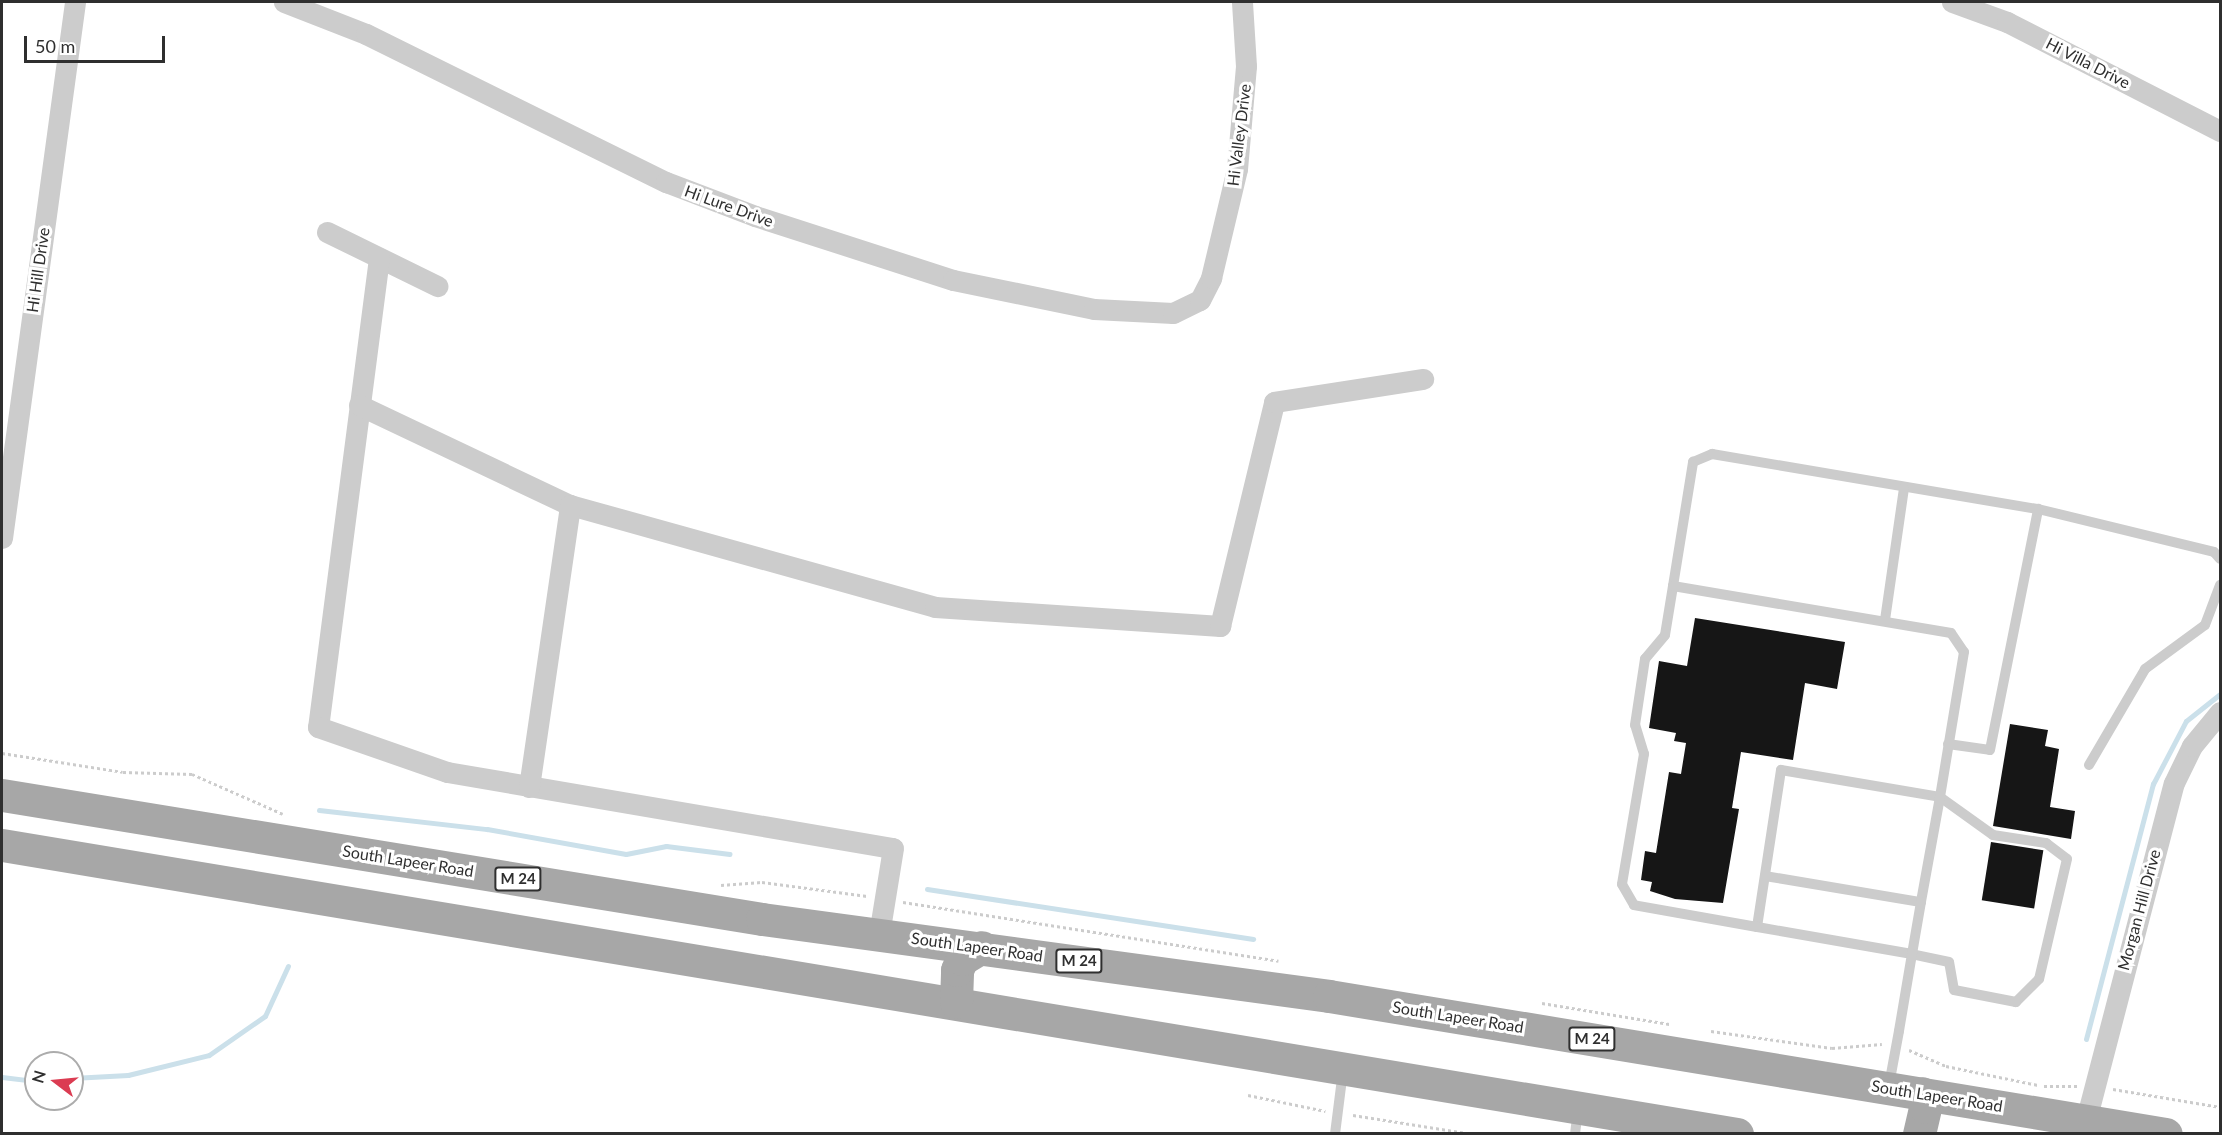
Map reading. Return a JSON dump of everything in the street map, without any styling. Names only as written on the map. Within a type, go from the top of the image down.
[{"type":"main road","name":"South Lapeer Road","points":[[2,795],[879,934],[1329,996],[1922,1094],[2085,1127],[2166,1134]]},
{"type":"main road","points":[[180,874],[206,855],[207,829]]},
{"type":"main road","points":[[2,845],[956,1002],[1343,1070],[1577,1121],[1737,1134]]},
{"type":"main road","points":[[956,1002],[957,970],[962,959],[982,947]]},
{"type":"main road","points":[[1919,1134],[1925,1107],[1922,1094]]},
{"type":"street","name":"Hi Hill Drive","points":[[2,538],[75,2]]},
{"type":"street","name":"Hi Lure Drive","points":[[284,2],[366,34],[666,182],[777,224],[953,280],[1094,309],[1173,313],[1200,300]]},
{"type":"street","name":"Hi Valley Drive","points":[[1200,300],[1211,278],[1238,169],[1246,66],[1242,2]]},
{"type":"street","name":"Hi Villa Drive","points":[[1952,2],[2007,21],[2220,131]]},
{"type":"street","points":[[327,232],[437,286]]},
{"type":"street","points":[[379,258],[318,727],[447,772],[893,848],[879,934]]},
{"type":"street","points":[[359,405],[570,505],[935,607],[1220,626],[1274,402],[1423,379]]},
{"type":"street","points":[[529,787],[570,505]]},
{"type":"street","name":"Morgan Hill Drive","points":[[2085,1127],[2174,783],[2192,746],[2220,712]]},
{"type":"lane","points":[[1757,927],[1781,770],[1940,797],[1993,835],[2046,843],[2067,859],[2039,979],[2016,1002],[1954,990],[1949,962],[1634,905],[1622,884],[1644,754],[1635,725],[1645,659],[1665,635],[1693,462],[1712,454],[2038,509],[2214,552],[2220,559]]},
{"type":"lane","points":[[1886,620],[1904,488]]},
{"type":"lane","points":[[1948,744],[1989,750],[2038,509]]},
{"type":"lane","points":[[2089,765],[2145,669],[2205,625],[2220,585]]},
{"type":"lane","points":[[1673,586],[1886,620],[1951,633],[1964,652],[1888,1089]]},
{"type":"lane","points":[[1765,876],[1921,902]]},
{"type":"lane","points":[[1335,1134],[1343,1070]]},
{"type":"path","points":[[2,753],[123,772],[192,774],[222,783]]},
{"type":"path","points":[[2113,1089],[2220,1107]]},
{"type":"path","points":[[1248,1095],[1473,1134]]},
{"type":"building","points":[[1695,618],[1845,642],[1837,689],[1805,683],[1793,760],[1741,752],[1732,808],[1739,809],[1723,903],[1675,899],[1650,891],[1652,882],[1641,880],[1645,851],[1656,853],[1669,772],[1681,774],[1686,743],[1674,741],[1676,733],[1649,728],[1659,661],[1687,666]]},
{"type":"building","points":[[2010,724],[2048,730],[2045,746],[2059,749],[2050,807],[2075,811],[2071,839],[1993,826]]},
{"type":"building","points":[[1991,842],[2043,850],[2034,909],[1982,900]]},
{"type":"waterway","points":[[2086,1039],[2153,784],[2186,721],[2220,694]]},
{"type":"waterway","points":[[319,810],[487,829],[626,854],[666,846],[730,854]]},
{"type":"waterway","points":[[927,889],[1253,939]]},
{"type":"waterway","points":[[84,1077],[128,1075],[209,1055],[265,1016],[288,966]]},
{"type":"waterway","points":[[2,1077],[24,1080]]}]
